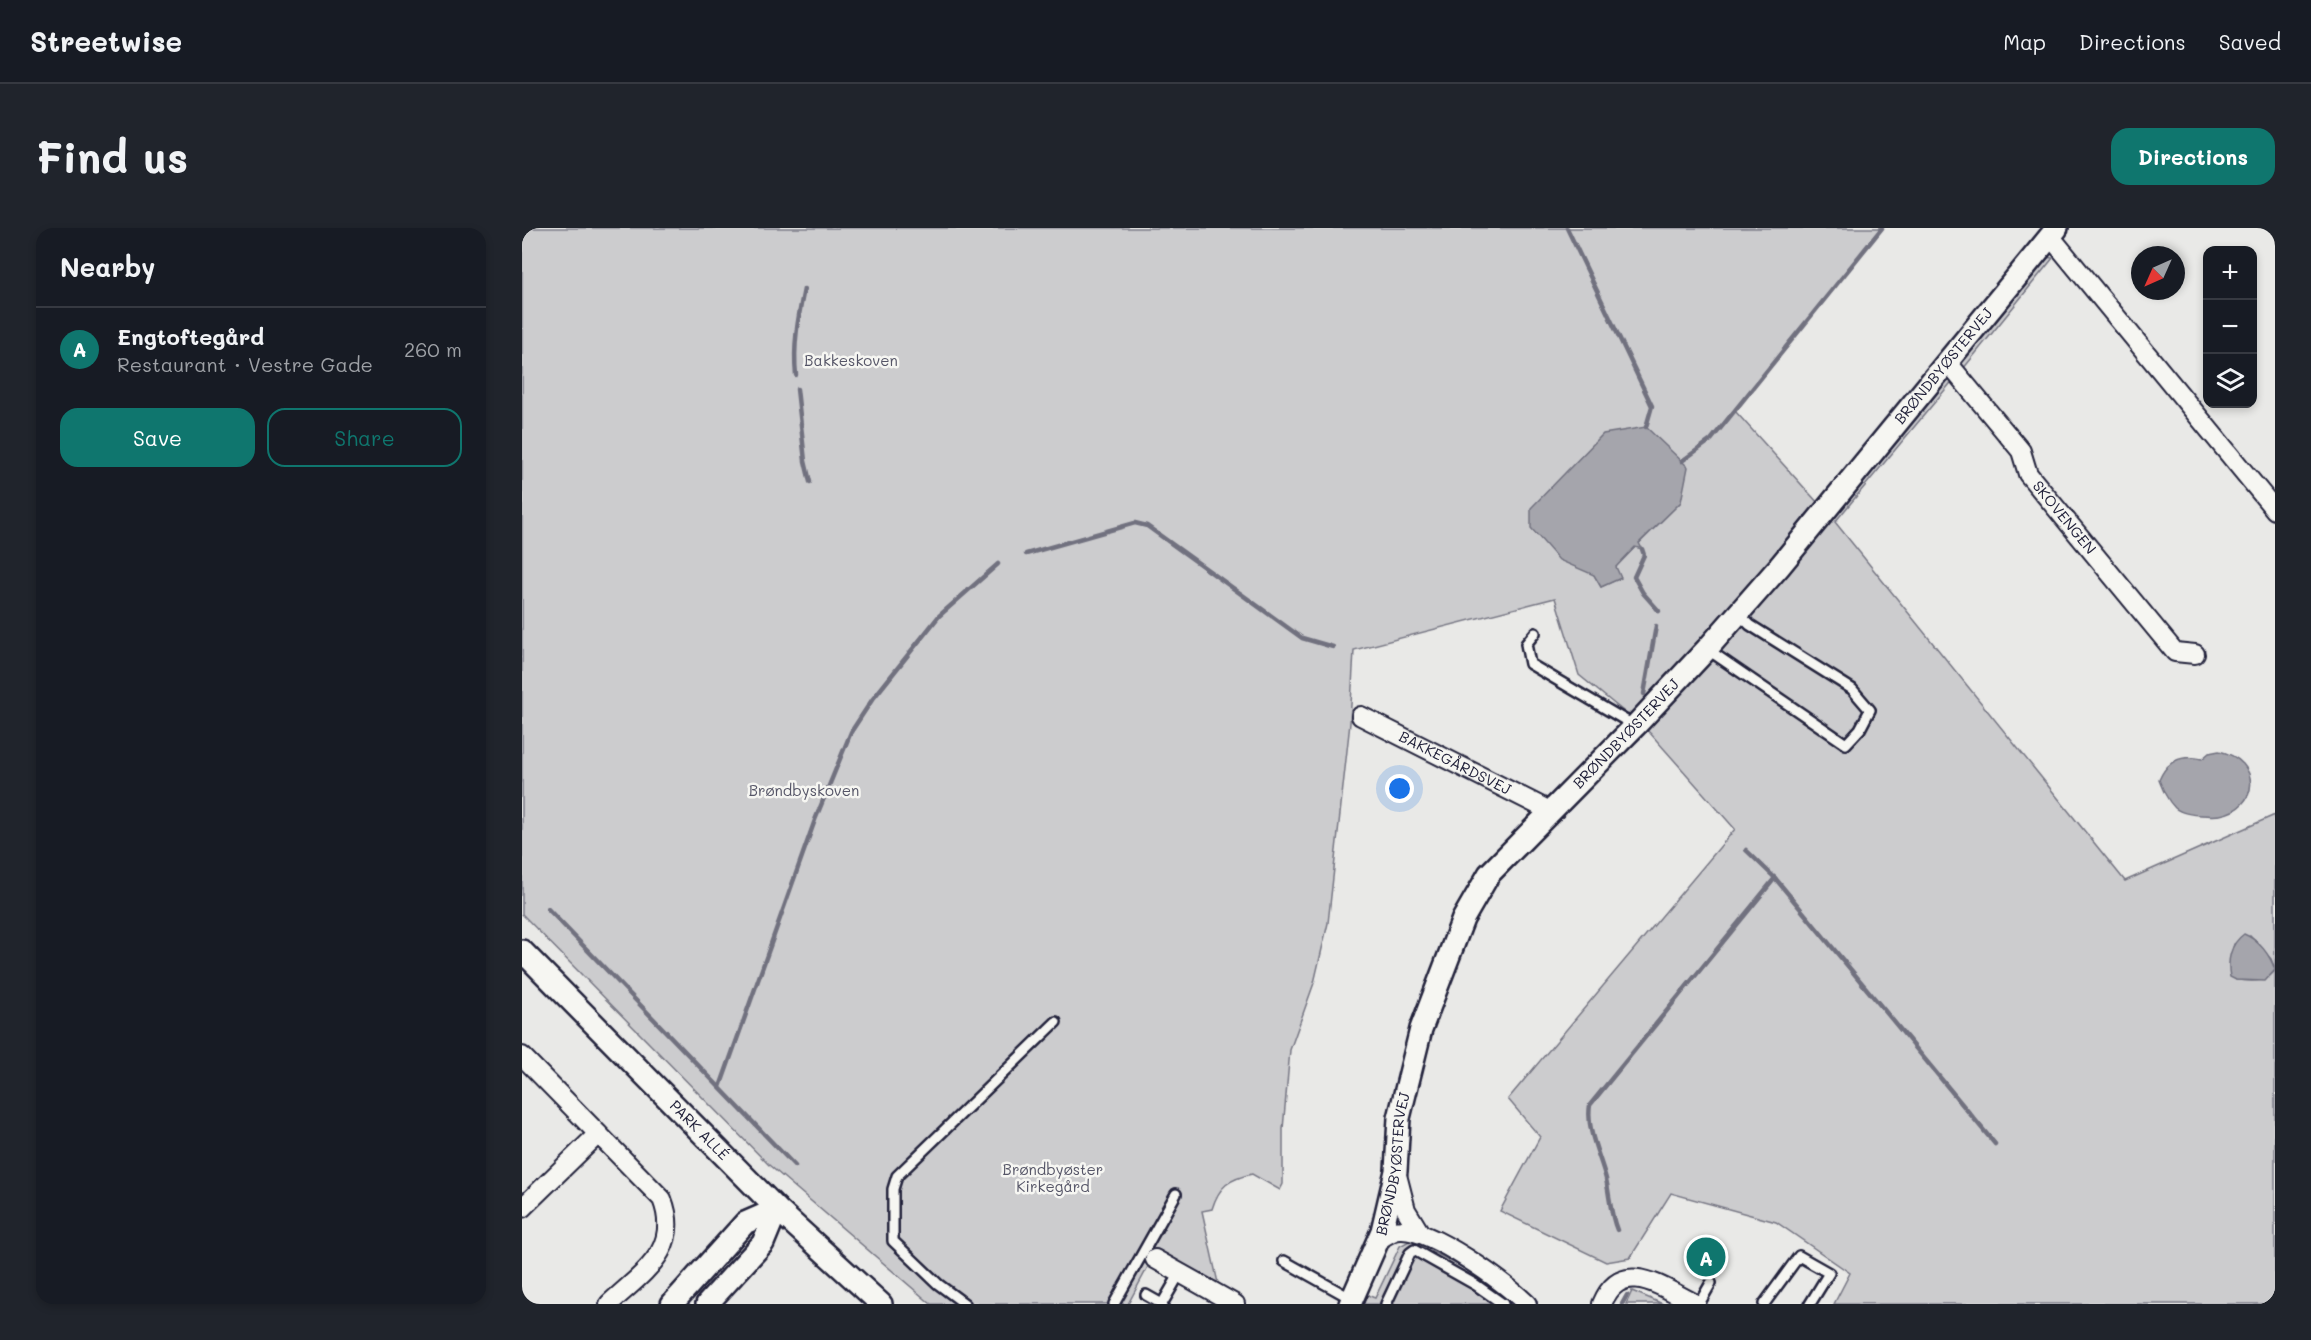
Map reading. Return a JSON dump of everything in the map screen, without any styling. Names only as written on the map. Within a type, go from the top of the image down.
[{"type":"street","name":"BRØNDBYØSTERVEJ","points":[[1351,1301],[1380,1239],[1396,1171],[1399,1118],[1409,1070],[1421,1029],[1463,919],[1489,874],[1635,726],[1707,649],[1948,363],[2053,232],[2275,510]]},
{"type":"street","name":"SKOVENGEN","points":[[1948,363],[2021,451],[2028,474],[2175,652],[2195,654]]},
{"type":"street","name":"BAKKEGÅRDSVEJ","points":[[1361,716],[1550,811]]},
{"type":"street","name":"PARK ALLÉ","points":[[522,951],[777,1209],[881,1304]]},
{"type":"street","points":[[522,1056],[662,1199],[668,1213],[665,1244],[658,1257],[609,1304]]},
{"type":"street","points":[[522,1208],[598,1134]]},
{"type":"street","points":[[1396,1171],[1406,1210],[1420,1233]]},
{"type":"street","points":[[672,1304],[745,1223],[777,1209]]},
{"type":"street","points":[[707,1304],[763,1243],[777,1209]]},
{"type":"street","points":[[1380,1239],[1392,1231],[1420,1233],[1486,1271],[1527,1304]]},
{"type":"street","points":[[1149,1256],[1228,1302]]},
{"type":"street","points":[[1602,1304],[1612,1287],[1629,1277],[1642,1279],[1697,1304]]},
{"type":"lane","points":[[1707,649],[1846,744],[1860,729],[1870,710],[1852,689],[1750,625],[1738,613]]},
{"type":"lane","points":[[1535,633],[1526,644],[1530,664],[1635,726]]},
{"type":"lane","points":[[965,1304],[938,1284],[893,1241],[893,1189],[897,1176],[1056,1022]]},
{"type":"lane","points":[[1114,1304],[1149,1256],[1176,1194]]},
{"type":"lane","points":[[1386,1304],[1410,1253],[1414,1250],[1476,1285],[1503,1304]]},
{"type":"lane","points":[[1764,1304],[1799,1256],[1829,1273],[1810,1304]]},
{"type":"lane","points":[[1284,1261],[1351,1301]]},
{"type":"lane","points":[[1146,1295],[1162,1304],[1180,1273]]},
{"type":"lane","points":[[1697,1304],[1712,1283]]},
{"type":"green space","name":"Brøndbyskoven","points":[[522,228],[1882,228],[1735,411],[1829,515],[1943,378],[1954,379],[1835,522],[2125,881],[2275,815],[2275,969],[2271,959],[2250,936],[2234,944],[2230,962],[2236,980],[2263,980],[2275,970],[2275,1304],[1834,1304],[1850,1273],[1776,1222],[1671,1193],[1630,1258],[1606,1262],[1500,1211],[1540,1137],[1508,1099],[1735,829],[1650,733],[1579,675],[1555,598],[1354,650],[1350,723],[1328,923],[1314,983],[1290,1050],[1283,1129],[1283,1184],[1280,1190],[1252,1174],[1244,1176],[1231,1181],[1222,1189],[1212,1209],[1202,1211],[1218,1283],[1157,1250],[1128,1304],[931,1304],[769,1165],[522,914]],"holes":[[[1681,502],[1615,567],[1620,578],[1601,587],[1594,575]]]},
{"type":"green space","points":[[2044,257],[2053,258],[1963,369],[1961,358]]},
{"type":"green space","points":[[1411,1240],[1482,1278],[1514,1304],[1363,1304],[1367,1295],[1375,1298],[1400,1246]]},
{"type":"green space","points":[[1632,1291],[1663,1304],[1626,1304]]},
{"type":"shaded area","points":[[1646,427],[1688,467],[1681,502],[1639,543],[1642,549],[1635,547],[1616,567],[1621,578],[1601,587],[1594,575],[1559,560],[1531,528],[1531,508],[1603,434]]},
{"type":"shaded area","points":[[2219,751],[2233,756],[2243,764],[2249,774],[2251,784],[2242,803],[2233,811],[2218,815],[2191,814],[2175,808],[2167,798],[2159,780],[2162,773],[2181,758],[2202,759],[2209,753]]},
{"type":"shaded area","points":[[2244,934],[2259,944],[2273,964],[2275,970],[2265,981],[2236,980],[2230,977],[2231,953],[2235,943]]},
{"type":"waterway","points":[[1567,228],[1652,406],[1646,427]]},
{"type":"waterway","points":[[1682,461],[1711,440],[1882,228]]},
{"type":"waterway","points":[[796,375],[796,342],[804,289]]},
{"type":"waterway","points":[[797,389],[805,461],[810,482]]},
{"type":"waterway","points":[[1026,554],[1135,523],[1147,526],[1302,638],[1333,647]]},
{"type":"waterway","points":[[1642,549],[1644,555],[1634,577],[1643,593],[1659,611]]},
{"type":"waterway","points":[[720,1087],[815,820],[851,732],[872,700],[939,616],[998,564]]},
{"type":"waterway","points":[[1644,694],[1656,626]]},
{"type":"waterway","points":[[1746,850],[1775,878],[1995,1144]]},
{"type":"waterway","points":[[1617,1230],[1611,1211],[1606,1179],[1590,1124],[1590,1105],[1775,878]]},
{"type":"waterway","points":[[548,909],[795,1166]]},
{"type":"waterway","points":[[1622,1304],[1627,1295]]},
{"type":"place","name":"Engtoftegård","points":[[1706,1257]]},
{"type":"park label","name":"Bakkeskoven","points":[[851,361]]},
{"type":"park label","name":"Brøndbyøster Kirkegård","points":[[1053,1178]]}]
